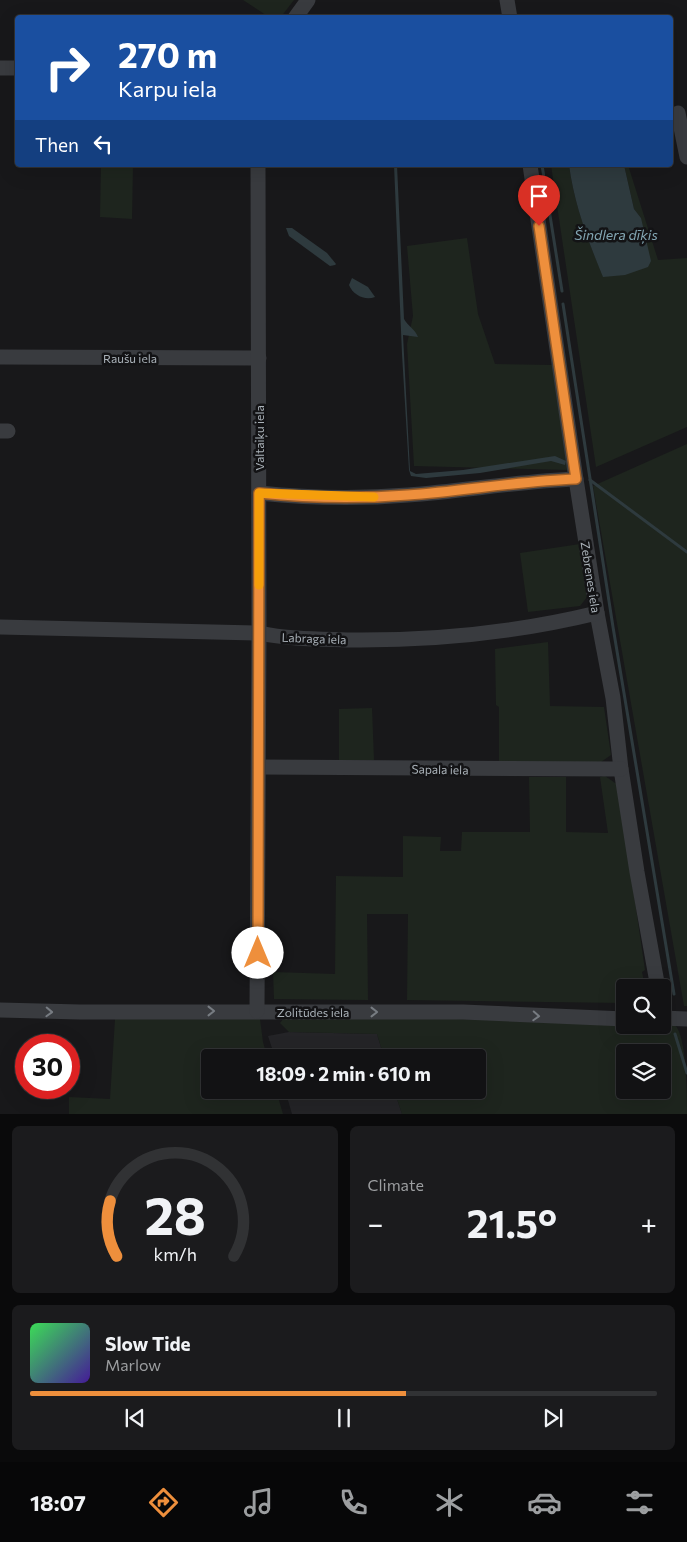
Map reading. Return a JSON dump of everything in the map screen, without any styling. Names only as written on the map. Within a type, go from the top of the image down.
[{"type":"street","points":[[297,15],[308,0]]},
{"type":"street","points":[[507,0],[510,15]]},
{"type":"street","points":[[0,68],[15,68]]},
{"type":"street","points":[[678,114],[687,157]]},
{"type":"street","name":"Valtaiķu iela","points":[[257,1011],[259,767],[258,167]]},
{"type":"street","name":"Zebrenes iela","points":[[530,167],[597,614],[613,698],[621,769],[638,882],[656,979]]},
{"type":"street","name":"Raušu iela","points":[[0,357],[259,358]]},
{"type":"street","points":[[259,493],[376,497],[410,495],[537,480],[576,479]]},
{"type":"street","name":"Labraga iela","points":[[0,627],[259,633],[278,637],[327,640],[427,638],[527,627],[597,614]]},
{"type":"street","name":"Sapala iela","points":[[259,767],[621,769]]},
{"type":"street","name":"Zolitūdes iela","points":[[0,1010],[79,1012],[463,1012],[616,1019]]},
{"type":"street","points":[[671,1017],[687,1020]]},
{"type":"shaded area","points":[[243,0],[294,0],[282,15],[266,15]]},
{"type":"shaded area","points":[[101,167],[133,167],[132,219],[100,217]]},
{"type":"shaded area","points":[[551,167],[569,167],[582,222],[603,276],[641,218],[634,209],[624,167],[629,167],[658,260],[687,258],[687,427],[596,467]]},
{"type":"shaded area","points":[[467,238],[478,314],[495,364],[553,365],[569,470],[414,466],[407,344],[413,316],[407,246]]},
{"type":"shaded area","points":[[687,444],[687,1006],[684,1006],[593,486]]},
{"type":"shaded area","points":[[580,544],[587,597],[580,606],[528,612],[520,553]]},
{"type":"shaded area","points":[[548,642],[550,706],[604,707],[611,755],[601,762],[499,762],[499,707],[496,705],[495,649]]},
{"type":"shaded area","points":[[372,708],[374,760],[339,760],[339,709]]},
{"type":"shaded area","points":[[605,776],[618,785],[645,970],[642,972],[643,979],[616,979],[616,1003],[407,1000],[408,914],[367,914],[368,1000],[274,999],[273,972],[335,974],[336,876],[403,877],[403,836],[441,837],[440,851],[461,851],[462,832],[530,832],[529,777],[566,777],[566,832],[608,833],[600,777]]},
{"type":"shaded area","points":[[351,1016],[616,1023],[616,1034],[671,1034],[671,1025],[675,1025],[679,1031],[684,1053],[687,1114],[402,1114],[397,1099],[486,1099],[486,1049],[382,1049],[377,1034],[289,1032],[280,1023],[284,1018]]},
{"type":"shaded area","points":[[115,1019],[260,1019],[265,1049],[201,1049],[201,1099],[279,1099],[283,1114],[69,1114],[69,1099],[110,1099]]},
{"type":"shaded area","points":[[289,1032],[377,1034],[382,1049],[272,1049],[268,1036]]},
{"type":"shaded area","points":[[288,1099],[397,1099],[402,1114],[292,1114]]},
{"type":"water","points":[[394,167],[397,167],[404,319],[418,337],[403,335],[410,471],[416,474],[463,470],[555,456],[566,461],[565,465],[551,461],[480,473],[426,478],[411,476],[409,470]]},
{"type":"water","name":"Šindlera dīķis","points":[[569,167],[624,167],[634,209],[641,218],[651,261],[648,267],[625,275],[603,277],[582,222]]},
{"type":"water","points":[[286,228],[292,228],[327,253],[336,264],[330,266],[289,236]]},
{"type":"water","points":[[352,278],[368,287],[375,297],[363,298],[356,294],[349,285]]},
{"type":"waterway","points":[[542,167],[562,291]]},
{"type":"waterway","points":[[563,304],[613,627],[674,994]]},
{"type":"waterway","points":[[590,480],[687,552]]},
{"type":"waterway","points":[[675,1034],[687,1073]]},
{"type":"slow traffic","points":[[259,585],[259,493],[374,497]]},
{"type":"route","points":[[258,953],[259,493],[376,497],[410,495],[537,480],[576,479],[539,226]]}]
